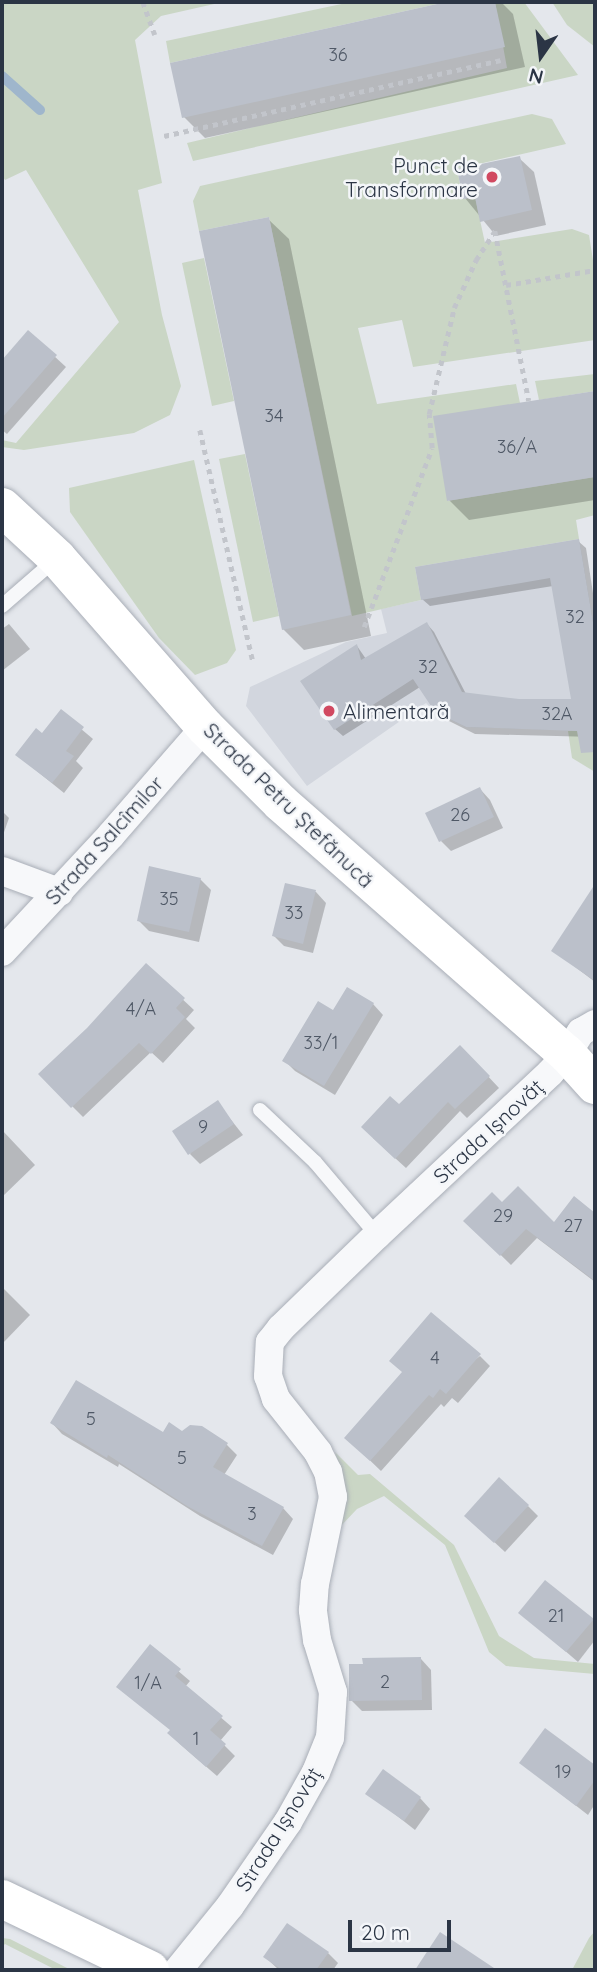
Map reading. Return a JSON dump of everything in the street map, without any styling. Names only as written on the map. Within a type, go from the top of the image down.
[{"type":"main road","name":"Strada Petru Ștefănucă","points":[[2,507],[57,558],[205,727],[281,803],[567,1054],[595,1085]]},
{"type":"main road","points":[[2,1899],[150,1970]]},
{"type":"street","name":"Strada Salcîmilor","points":[[2,952],[59,892],[205,727]]},
{"type":"street","points":[[2,871],[59,892]]},
{"type":"street","name":"Strada Ișnovăț","points":[[178,1970],[230,1906],[288,1822],[316,1772],[330,1738],[333,1692],[317,1640],[313,1610],[314,1584],[333,1497],[328,1472],[318,1452],[276,1399],[268,1376],[270,1342],[377,1234],[567,1054],[581,1032],[595,1024]]},
{"type":"lane","points":[[2,606],[57,558]]},
{"type":"lane","points":[[260,1110],[315,1162],[377,1234]]},
{"type":"path","points":[[143,2],[155,35]]},
{"type":"path","points":[[164,136],[501,60]]},
{"type":"path","points":[[364,627],[432,448],[429,414],[454,308],[475,260],[495,231],[529,401]]},
{"type":"path","points":[[506,285],[595,270]]},
{"type":"path","points":[[200,430],[253,662]]},
{"type":"shaded area","points":[[579,539],[595,634],[595,731],[466,727],[435,712],[426,703],[307,786],[246,706],[250,687],[346,642],[387,633],[381,609],[421,600],[415,567]]},
{"type":"green space","points":[[2,2],[223,2],[161,16],[135,40],[162,183],[138,190],[162,315],[181,386],[170,415],[134,433],[24,450],[2,447],[2,440],[16,443],[119,322],[26,170],[5,180],[2,175]]},
{"type":"green space","points":[[351,2],[446,2],[170,63],[166,41]]},
{"type":"green space","points":[[495,2],[524,2],[578,75],[193,161],[187,143],[507,68]]},
{"type":"green space","points":[[552,2],[595,2],[595,47],[567,25]]},
{"type":"green space","points":[[532,114],[552,119],[566,144],[457,169],[463,199],[475,197],[485,243],[572,229],[589,235],[595,273],[595,340],[413,367],[402,320],[358,328],[377,404],[516,384],[520,403],[447,501],[595,477],[595,515],[576,520],[579,539],[415,567],[421,600],[352,616],[269,217],[199,231],[193,201],[200,186]]},
{"type":"green space","points":[[204,258],[234,401],[212,406],[182,263]]},
{"type":"green space","points":[[595,374],[595,391],[539,400],[535,381]]},
{"type":"green space","points":[[245,454],[279,616],[253,622],[219,459]]},
{"type":"green space","points":[[194,460],[236,650],[227,663],[195,675],[159,638],[70,512],[69,488]]},
{"type":"green space","points":[[568,731],[595,731],[595,772],[572,758]]},
{"type":"green space","points":[[335,1452],[358,1475],[370,1474],[454,1545],[499,1636],[534,1658],[595,1664],[595,1674],[506,1666],[489,1652],[445,1545],[384,1496],[357,1509],[339,1528],[345,1489]]},
{"type":"green space","points":[[595,1931],[595,1970],[572,1970],[589,1938]]},
{"type":"green space","points":[[2,1938],[10,1939],[71,1970],[56,1970],[5,1944],[2,1947]]},
{"type":"building","points":[[446,2],[495,2],[505,47],[182,118],[170,63]]},
{"type":"building","points":[[520,156],[532,210],[480,222],[475,197],[463,199],[457,169]]},
{"type":"building","points":[[269,217],[351,615],[282,630],[199,231]]},
{"type":"building","points":[[28,330],[57,355],[2,418],[2,360]]},
{"type":"building","points":[[595,391],[595,477],[447,501],[433,416]]},
{"type":"building","points":[[579,539],[595,634],[595,752],[581,753],[577,731],[466,727],[435,712],[413,679],[334,730],[300,681],[357,644],[361,660],[427,622],[462,692],[519,699],[571,699],[550,578],[421,600],[415,567]]},
{"type":"building","points":[[61,709],[84,727],[66,751],[74,756],[52,783],[15,755],[36,728],[42,733]]},
{"type":"building","points":[[480,787],[494,817],[439,842],[425,813]]},
{"type":"building","points":[[149,866],[201,878],[189,932],[137,921]]},
{"type":"building","points":[[285,883],[316,890],[303,944],[272,936]]},
{"type":"building","points":[[595,884],[595,981],[551,951]]},
{"type":"building","points":[[146,963],[185,998],[176,1008],[185,1017],[151,1054],[139,1043],[71,1108],[38,1074],[87,1028]]},
{"type":"building","points":[[347,987],[374,1003],[324,1086],[282,1061],[318,1001],[333,1010]]},
{"type":"building","points":[[460,1045],[490,1076],[455,1109],[448,1102],[395,1159],[361,1127],[390,1096],[399,1104]]},
{"type":"building","points":[[218,1100],[234,1124],[188,1155],[172,1131]]},
{"type":"building","points":[[518,1186],[554,1222],[574,1196],[595,1213],[595,1281],[526,1229],[500,1256],[463,1221],[492,1192],[502,1202]]},
{"type":"building","points":[[431,1312],[481,1354],[446,1394],[440,1389],[433,1398],[429,1395],[370,1461],[344,1438],[402,1372],[389,1361]]},
{"type":"building","points":[[76,1380],[163,1432],[169,1422],[182,1431],[190,1425],[202,1426],[228,1443],[213,1467],[284,1507],[262,1546],[187,1506],[108,1455],[107,1458],[50,1423]]},
{"type":"building","points":[[499,1477],[529,1505],[494,1543],[464,1516]]},
{"type":"building","points":[[545,1580],[594,1619],[566,1652],[518,1613]]},
{"type":"building","points":[[150,1644],[181,1669],[175,1676],[223,1716],[210,1730],[226,1744],[206,1767],[167,1733],[170,1730],[116,1687]]},
{"type":"building","points":[[421,1657],[422,1700],[349,1701],[349,1664],[363,1664],[362,1658]]},
{"type":"building","points":[[545,1728],[595,1765],[595,1780],[576,1806],[519,1763]]},
{"type":"building","points":[[383,1769],[421,1797],[404,1821],[365,1794]]},
{"type":"building","points":[[287,1923],[329,1952],[316,1970],[282,1970],[263,1957]]},
{"type":"building","points":[[440,1932],[497,1970],[415,1970]]},
{"type":"waterway","points":[[2,76],[40,110]]},
{"type":"place","name":"Punct de Transformare","points":[[492,177]]},
{"type":"place","name":"Alimentară","points":[[329,711]]}]
